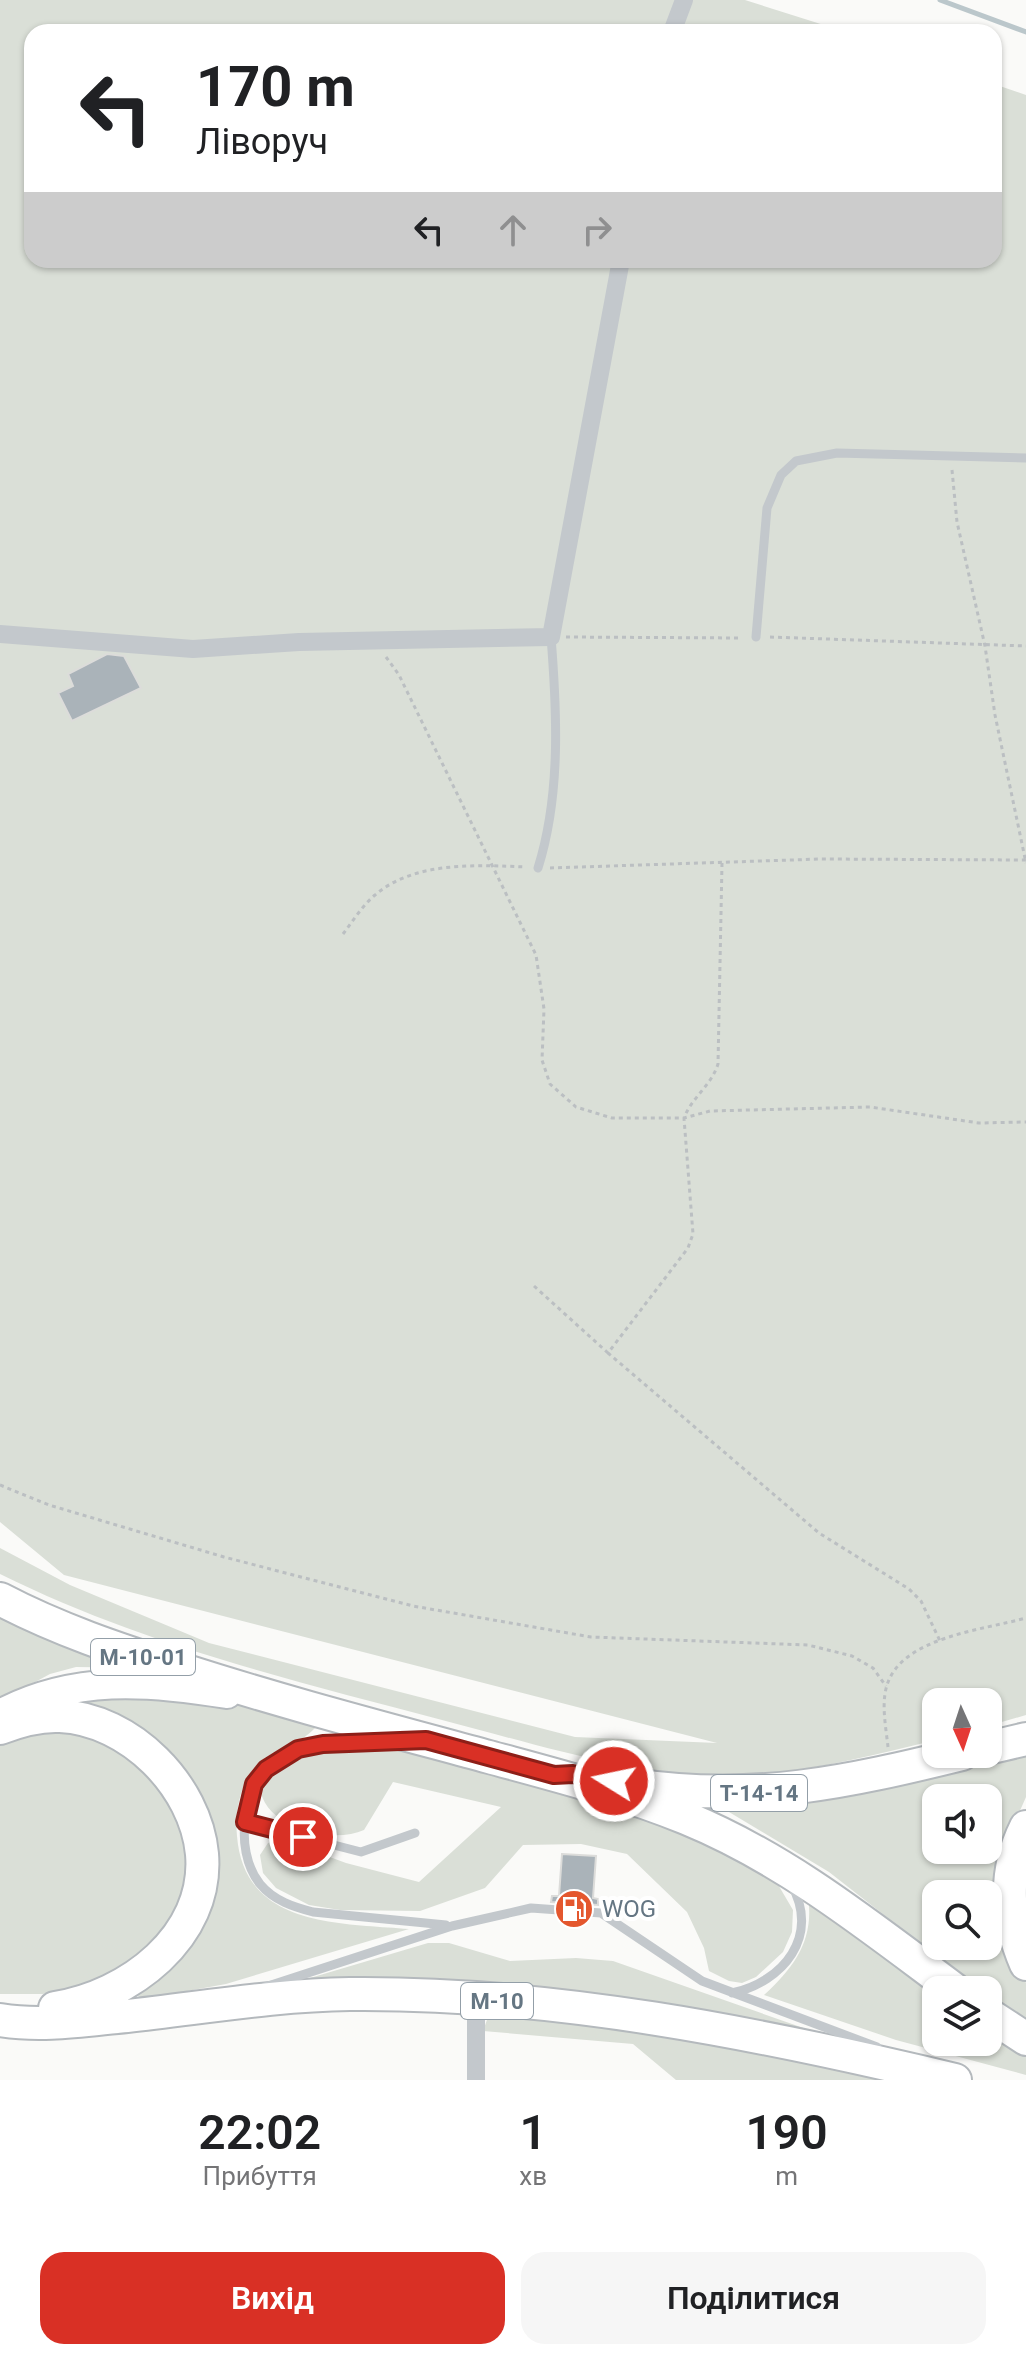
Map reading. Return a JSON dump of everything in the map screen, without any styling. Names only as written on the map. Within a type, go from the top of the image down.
[{"type":"highway","name":"М-10-01","points":[[0,1599],[80,1635],[291,1705]]},
{"type":"highway","points":[[291,1705],[607,1789],[685,1818],[765,1855],[812,1884],[936,1976]]},
{"type":"highway","points":[[0,1728],[59,1716],[108,1728],[156,1762],[177,1786],[194,1816],[202,1855],[200,1885],[192,1910],[176,1940],[156,1962],[112,1991],[71,2005],[0,2010]]},
{"type":"highway","points":[[1002,1745],[1026,1739]]},
{"type":"highway","name":"Т-14-14","points":[[554,1775],[573,1774],[690,1792],[753,1793],[808,1788],[922,1764]]},
{"type":"highway","points":[[1026,1827],[1012,1859],[1008,1886],[1010,1917],[1026,1964]]},
{"type":"highway","name":"М-10","points":[[33,2024],[347,1994],[476,1999],[671,2022],[780,2040],[948,2078]]},
{"type":"highway","points":[[0,2020],[33,2024]]},
{"type":"highway","points":[[1002,2023],[1026,2039]]},
{"type":"main road","points":[[0,1714],[61,1689],[119,1683],[213,1692],[291,1705]]},
{"type":"main road","name":"М-10","points":[[0,2030],[33,2024]]},
{"type":"street","points":[[675,24],[684,0]]},
{"type":"street","points":[[0,634],[193,649],[551,637],[620,268]]},
{"type":"street","points":[[476,1999],[476,2080]]},
{"type":"lane","points":[[756,637],[767,508],[775,484],[787,467],[807,457],[837,453],[1026,458]]},
{"type":"lane","points":[[538,868],[548,821],[557,708],[551,637]]},
{"type":"lane","points":[[426,1740],[323,1744],[280,1757],[254,1784],[245,1822],[251,1866],[259,1883],[277,1899],[313,1912],[452,1926]]},
{"type":"lane","points":[[245,1822],[361,1852],[415,1833]]},
{"type":"lane","points":[[732,1993],[766,1983],[787,1961],[799,1938],[802,1919],[794,1888],[765,1855]]},
{"type":"lane","points":[[228,2003],[278,1981],[452,1926],[531,1908],[601,1913],[684,1971],[732,1993],[885,2050]]},
{"type":"lane","points":[[898,2055],[948,2078]]},
{"type":"path","points":[[343,934],[373,896],[388,885],[440,869],[492,865],[538,868],[821,859],[1026,861],[995,715],[985,646],[957,522],[951,456]]},
{"type":"path","points":[[374,641],[399,675],[536,955],[544,1009],[542,1060],[550,1084],[576,1107],[612,1118],[684,1118],[710,1111],[870,1107],[979,1123],[1026,1122]]},
{"type":"path","points":[[985,646],[1026,646]]},
{"type":"path","points":[[608,1353],[688,1248],[693,1234],[684,1118],[688,1107],[708,1088],[718,1064],[722,863]]},
{"type":"path","points":[[534,1286],[819,1533],[909,1589],[921,1601],[940,1641]]},
{"type":"path","points":[[0,1485],[49,1505],[224,1557],[413,1606],[591,1637],[808,1645],[852,1656],[873,1668],[886,1686]]},
{"type":"path","points":[[890,1772],[886,1686],[894,1670],[919,1647],[1026,1618]]},
{"type":"shaded area","points":[[0,0],[745,0],[821,24],[24,24],[24,268],[1002,268],[1002,87],[1026,95],[1026,1715],[1002,1722],[1002,1688],[922,1688],[922,1743],[793,1770],[745,1775],[668,1772],[554,1750],[329,1690],[162,1640],[53,1599],[0,1574],[0,1548],[70,1585],[209,1643],[575,1737],[717,1743],[64,1575],[0,1522]]},
{"type":"shaded area","points":[[0,1606],[146,1668],[76,1667],[50,1674],[0,1701]]},
{"type":"shaded area","points":[[96,1694],[226,1701],[311,1720],[315,1728],[308,1735],[265,1758],[247,1779],[237,1820],[237,1836],[244,1866],[257,1888],[276,1904],[299,1914],[354,1925],[409,1929],[226,1984],[143,1999],[136,1995],[136,1990],[198,1932],[216,1896],[205,1813],[67,1700]]},
{"type":"shaded area","points":[[43,1724],[112,1737],[185,1817],[191,1878],[169,1925],[121,1970],[82,1986],[43,1994],[0,1994],[0,1737]]},
{"type":"shaded area","points":[[360,1749],[426,1752],[621,1803],[773,1876],[793,1910],[792,1932],[783,1952],[756,1977],[742,1983],[729,1981],[709,1971],[704,1948],[687,1912],[627,1854],[581,1844],[523,1845],[485,1888],[420,1911],[340,1910],[309,1905],[276,1888],[263,1873],[260,1855],[268,1843],[281,1839],[346,1863],[419,1882],[501,1807],[393,1782],[364,1830],[334,1835],[317,1834],[286,1822],[273,1813],[264,1801],[260,1787],[293,1760],[317,1752]]},
{"type":"shaded area","points":[[1026,1753],[1026,1797],[1002,1852],[1002,1784],[922,1784],[922,1864],[1002,1864],[1006,1937],[1026,1983],[1026,2023],[1002,2006],[1002,1976],[962,1976],[942,1960],[1002,1960],[1002,1880],[922,1880],[922,1945],[829,1872],[719,1806],[797,1801],[874,1788],[961,1768],[1002,1768],[1002,1759]]},
{"type":"shaded area","points":[[807,1891],[922,1980],[922,2047],[764,1995],[786,1972],[801,1949],[809,1922]]},
{"type":"shaded area","points":[[428,1943],[449,1943],[510,1961],[576,1958],[613,1961],[812,2031],[473,1982],[382,1977],[300,1981]]},
{"type":"shaded area","points":[[498,2011],[647,2029],[916,2080],[676,2080],[633,2044],[483,2031],[488,2017]]},
{"type":"shaded area","points":[[1002,2037],[1026,2052],[1026,2075],[955,2056],[1002,2056]]},
{"type":"building","points":[[107,654],[124,656],[141,688],[72,721],[58,693],[73,686],[68,674]]},
{"type":"building","points":[[562,1854],[596,1856],[593,1898],[598,1899],[598,1905],[551,1902],[552,1896],[559,1896]]},
{"type":"waterway","points":[[940,0],[1026,32]]},
{"type":"place","name":"WOG","points":[[574,1909]]},
{"type":"route","points":[[303,1837],[245,1822],[250,1798],[254,1784],[280,1757],[298,1749],[323,1744],[426,1740],[554,1775],[573,1774],[614,1781]]}]
